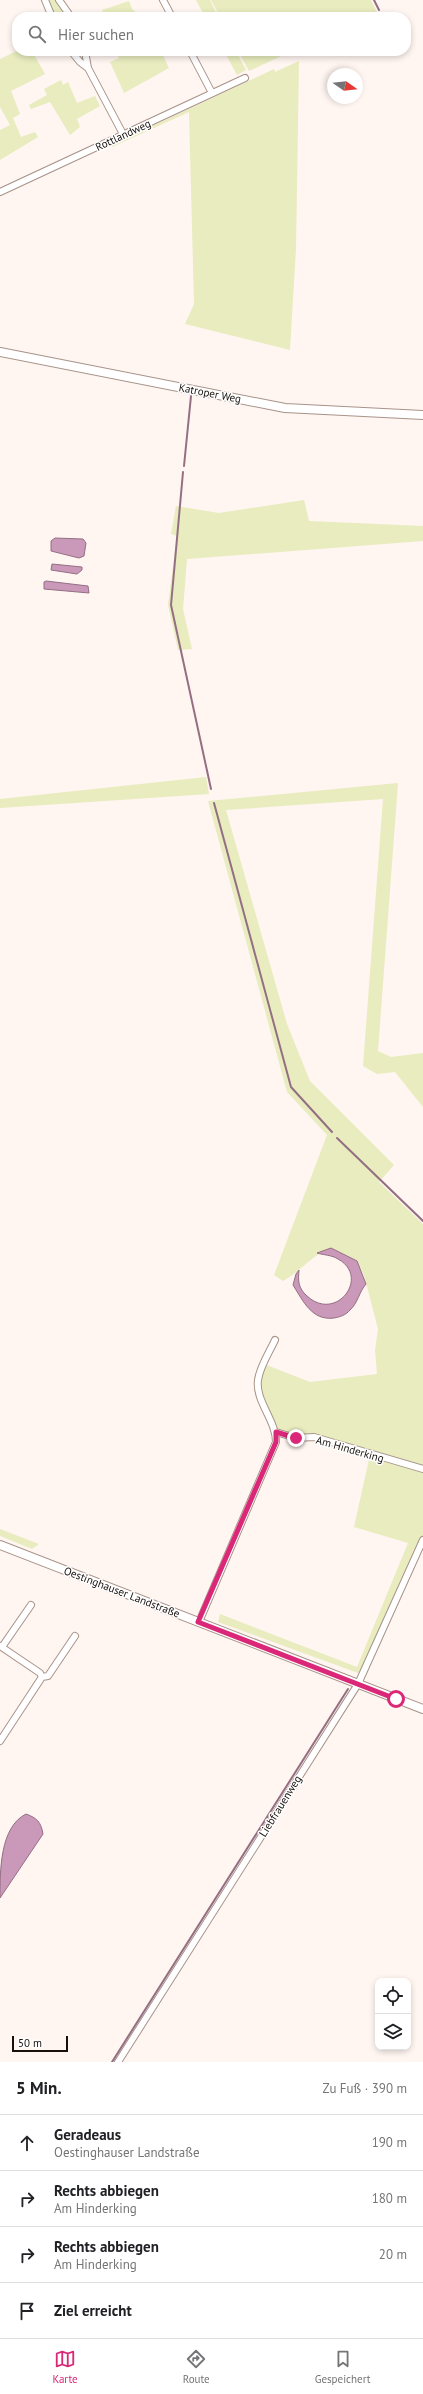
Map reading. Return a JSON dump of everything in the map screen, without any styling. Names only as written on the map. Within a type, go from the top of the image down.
[{"type":"street","points":[[45,0],[50,12]]},
{"type":"street","points":[[59,0],[67,12]]},
{"type":"street","points":[[163,0],[169,12]]},
{"type":"street","points":[[75,56],[88,68]]},
{"type":"street","points":[[86,56],[88,68],[123,134]]},
{"type":"street","points":[[193,56],[212,93]]},
{"type":"street","name":"Rottlandweg","points":[[0,192],[245,78]]},
{"type":"street","name":"Katroper Weg","points":[[0,352],[285,408],[423,415]]},
{"type":"street","points":[[198,1622],[276,1442],[276,1432],[259,1393],[258,1381],[275,1340]]},
{"type":"street","name":"Am Hinderking","points":[[276,1432],[296,1438],[314,1438],[423,1469]]},
{"type":"street","name":"Liebfrauenweg","points":[[118,2062],[358,1684],[423,1540]]},
{"type":"street","name":"Oestinghauser Landstraße","points":[[0,1545],[423,1709]]},
{"type":"street","points":[[31,1604],[1,1647],[40,1673],[42,1677]]},
{"type":"street","points":[[0,1741],[42,1677],[48,1676],[75,1636]]},
{"type":"green space","points":[[48,0],[57,0],[65,12],[52,12]]},
{"type":"green space","points":[[196,0],[210,0],[216,12],[202,12]]},
{"type":"green space","points":[[211,0],[371,0],[377,12],[217,12]]},
{"type":"green space","points":[[129,1],[132,9],[135,12],[103,12],[102,10]]},
{"type":"green space","points":[[12,53],[12,56],[35,56],[45,74],[11,91],[20,114],[13,118],[21,137],[35,132],[38,137],[0,160],[0,130],[10,125],[0,107],[0,59]]},
{"type":"green space","points":[[118,56],[163,56],[169,68],[124,93],[110,62],[119,58]]},
{"type":"green space","points":[[227,56],[239,56],[246,70],[237,75]]},
{"type":"green space","points":[[241,56],[281,56],[249,71]]},
{"type":"green space","points":[[299,61],[296,248],[290,350],[185,324],[194,304],[189,112],[112,147],[112,145],[274,69],[275,72]]},
{"type":"green space","points":[[61,80],[63,85],[68,82],[77,103],[95,96],[100,106],[77,119],[80,127],[70,135],[50,102],[31,109],[29,105],[47,95],[44,89]]},
{"type":"green space","points":[[304,500],[309,521],[423,526],[423,541],[187,559],[183,609],[192,649],[178,650],[168,605],[177,536],[171,534],[176,506],[219,513]]},
{"type":"green space","points":[[206,777],[209,794],[0,808],[0,799]]},
{"type":"green space","points":[[398,783],[378,1051],[391,1057],[423,1053],[423,1107],[395,1072],[377,1074],[363,1066],[383,799],[226,810],[287,1024],[310,1081],[394,1165],[379,1182],[423,1224],[423,1468],[314,1437],[296,1437],[276,1431],[262,1398],[260,1383],[264,1364],[310,1382],[377,1374],[375,1350],[378,1329],[364,1275],[356,1261],[331,1248],[312,1259],[283,1281],[274,1275],[327,1135],[287,1092],[208,801]]},
{"type":"green space","points":[[370,1455],[423,1470],[423,1536],[362,1669],[358,1673],[218,1622],[220,1614],[357,1667],[408,1543],[354,1527]]},
{"type":"green space","points":[[0,1529],[39,1544],[32,1549],[0,1536]]},
{"type":"shaded area","points":[[55,538],[83,539],[86,543],[84,556],[79,558],[51,551],[51,541]]},
{"type":"shaded area","points":[[52,564],[82,567],[82,570],[77,574],[51,570]]},
{"type":"shaded area","points":[[44,582],[88,586],[89,593],[44,589]]},
{"type":"shaded area","points":[[331,1248],[357,1261],[366,1284],[355,1304],[348,1312],[338,1317],[326,1318],[309,1309],[293,1285],[296,1274],[299,1270],[300,1287],[307,1296],[318,1303],[329,1304],[338,1301],[346,1294],[350,1286],[351,1276],[347,1267],[336,1258],[317,1253]]},
{"type":"shaded area","points":[[26,1814],[38,1821],[43,1834],[0,1898],[1,1863],[6,1839],[17,1820]]},
{"type":"waterway","points":[[374,0],[379,10]]},
{"type":"waterway","points":[[184,466],[191,396]]},
{"type":"waterway","points":[[183,472],[171,605],[211,789]]},
{"type":"waterway","points":[[214,803],[291,1087],[332,1132]]},
{"type":"waterway","points":[[337,1138],[423,1221]]},
{"type":"waterway","points":[[112,2062],[348,1689]]},
{"type":"route","points":[[296,1438],[283,1436],[276,1432],[276,1442],[198,1622],[396,1699]]}]
